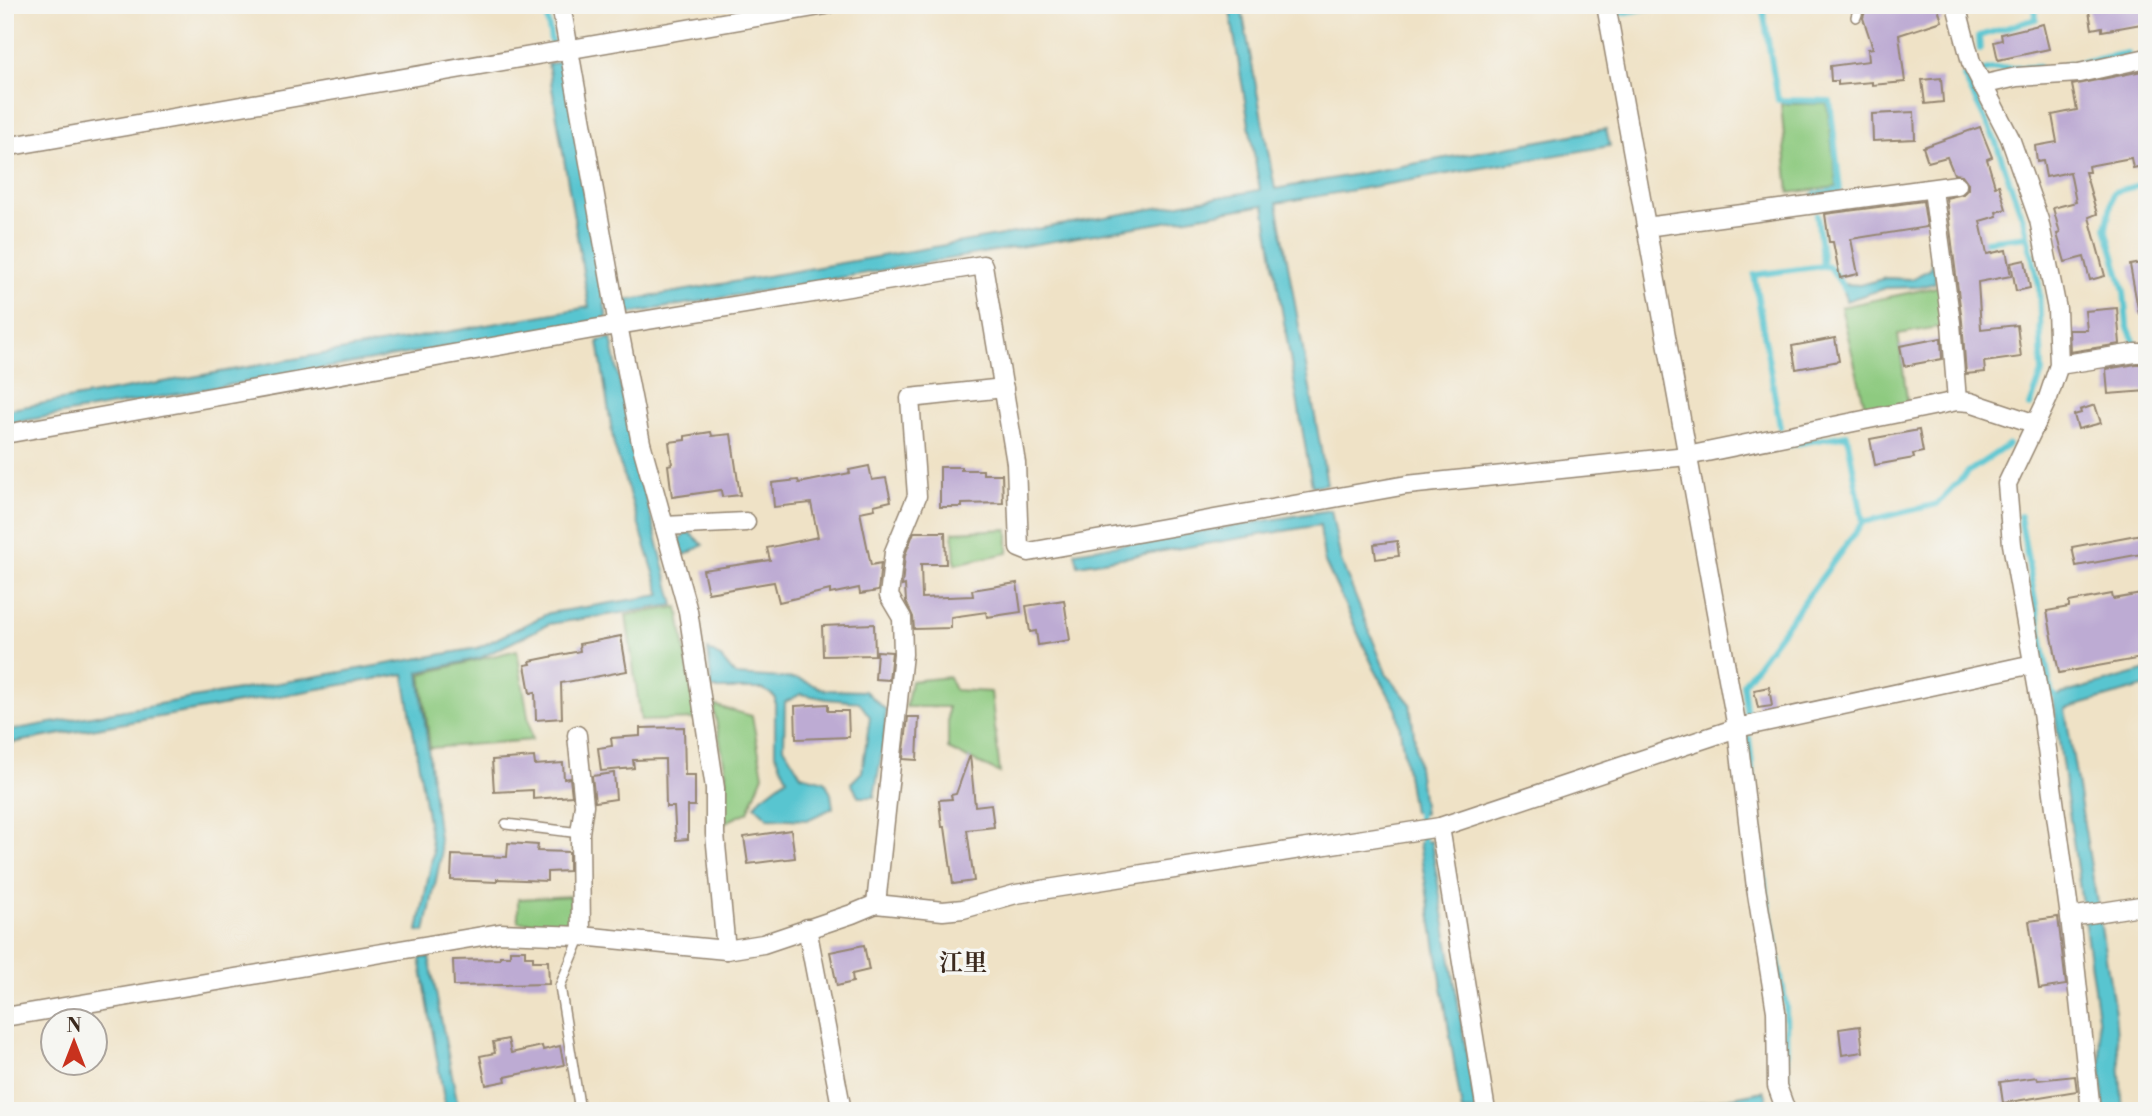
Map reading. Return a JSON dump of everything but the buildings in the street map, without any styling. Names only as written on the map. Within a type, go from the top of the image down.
[{"type":"street","points":[[561,5],[607,327],[688,611],[715,788],[715,834],[726,950]]},
{"type":"street","points":[[5,148],[826,5]]},
{"type":"street","points":[[1606,5],[1737,728],[1756,888],[1776,1011],[1777,1086],[1786,1111]]},
{"type":"street","points":[[1956,5],[1971,62],[2010,138],[2039,220],[2057,309],[2059,365],[2048,398],[2007,484],[2012,544],[2075,916],[2091,1111]]},
{"type":"street","points":[[1981,85],[2017,77],[2080,73],[2147,58]]},
{"type":"street","points":[[1646,227],[1957,185]]},
{"type":"street","points":[[1933,190],[1951,323],[1957,401]]},
{"type":"street","points":[[5,434],[607,327],[983,265],[1016,463],[1019,548],[1029,552],[1407,485],[1687,456],[1957,401],[1970,402],[2036,424]]},
{"type":"street","points":[[2059,365],[2147,353]]},
{"type":"street","points":[[876,904],[903,654],[902,618],[889,596],[894,552],[917,496],[910,398],[1004,388]]},
{"type":"street","points":[[664,526],[746,522]]},
{"type":"street","points":[[5,1017],[500,933],[581,936],[726,950],[763,944],[876,904],[943,911],[963,909],[1016,894],[1427,829],[1737,728],[2033,664]]},
{"type":"street","points":[[577,735],[584,805],[580,833],[581,936]]},
{"type":"street","points":[[1427,829],[1486,1111]]},
{"type":"street","points":[[2075,916],[2147,905]]},
{"type":"street","points":[[807,928],[842,1111]]},
{"type":"lane","points":[[1856,17],[1860,5]]},
{"type":"lane","points":[[506,824],[580,833]]},
{"type":"lane","points":[[580,1111],[560,986],[581,936]]},
{"type":"green space","points":[[1781,104],[1827,104],[1837,187],[1789,193]]},
{"type":"green space","points":[[1941,286],[1945,326],[1898,334],[1908,405],[1866,411],[1841,307]]},
{"type":"green space","points":[[1008,529],[1008,553],[955,564],[953,532]]},
{"type":"green space","points":[[678,607],[696,719],[641,721],[626,615]]},
{"type":"green space","points":[[517,650],[532,740],[430,748],[421,674]]},
{"type":"green space","points":[[949,677],[955,690],[991,692],[1000,773],[948,749],[948,707],[906,707],[911,681]]},
{"type":"green space","points":[[713,705],[752,716],[763,775],[748,812],[724,823],[726,772]]},
{"type":"green space","points":[[570,896],[574,925],[518,922],[518,899]]},
{"type":"water","points":[[1229,5],[1241,5],[1275,189],[1606,129],[1610,146],[1277,203],[1327,484],[1312,486],[1264,205],[627,314],[624,301],[1260,190]]},
{"type":"water","points":[[564,61],[607,319],[5,424],[5,410],[589,307],[548,64]]},
{"type":"water","points":[[1931,260],[1936,263],[1935,283],[1919,287],[1885,288],[1846,301],[1843,284],[1860,285],[1886,278],[1911,279],[1931,269]]},
{"type":"water","points":[[611,338],[631,441],[674,605],[549,624],[480,658],[419,672],[441,856],[425,932],[418,931],[433,853],[404,674],[5,744],[5,731],[478,648],[549,613],[661,595],[614,445],[598,341]]},
{"type":"water","points":[[1331,510],[1341,561],[1387,675],[1410,703],[1424,814],[1413,812],[1397,710],[1374,668],[1324,560],[1320,525],[1078,565],[1075,552]]},
{"type":"water","points":[[689,532],[703,545],[685,555],[678,540]]},
{"type":"water","points":[[708,650],[720,657],[735,675],[799,679],[825,690],[865,691],[886,710],[884,741],[874,797],[859,797],[851,783],[862,772],[870,717],[859,702],[801,694],[785,702],[784,747],[801,775],[825,781],[833,808],[807,820],[768,818],[755,806],[762,797],[787,778],[775,753],[775,697],[763,689],[712,689]]},
{"type":"water","points":[[2147,670],[2147,686],[2065,709],[2115,1012],[2123,1111],[2104,1111],[2098,1017],[2053,699],[2058,695]]},
{"type":"water","points":[[1431,841],[1476,1111],[1462,1111],[1419,843]]},
{"type":"water","points":[[429,957],[459,1111],[446,1111],[420,958]]},
{"type":"water","points":[[1764,1091],[1766,1103],[1728,1111],[1660,1111]]},
{"type":"waterway","points":[[545,5],[553,52]]},
{"type":"waterway","points":[[1622,13],[1661,5]]},
{"type":"waterway","points":[[1762,5],[1778,100],[1830,101],[1840,190],[1814,195]]},
{"type":"waterway","points":[[1980,50],[1979,36],[2036,19],[2035,5]]},
{"type":"waterway","points":[[2063,66],[2128,53]]},
{"type":"waterway","points":[[2030,406],[2042,373],[2039,286],[2024,222],[1995,140],[1964,77],[1992,69],[2038,67]]},
{"type":"waterway","points":[[2134,341],[2127,325],[2124,291],[2106,228],[2114,192],[2147,183]]},
{"type":"waterway","points":[[1780,427],[1754,275],[1823,266],[1817,214]]},
{"type":"waterway","points":[[1977,242],[2027,236]]},
{"type":"waterway","points":[[1823,266],[1830,267],[1844,288],[1850,291]]},
{"type":"waterway","points":[[1783,446],[1847,435],[1863,522]]},
{"type":"waterway","points":[[1747,716],[1743,684],[1863,522],[1937,504],[1968,472],[2008,445]]},
{"type":"waterway","points":[[2020,516],[2051,691],[2058,702]]},
{"type":"waterway","points":[[1749,738],[1765,884],[1786,1006],[1787,1089],[1797,1111]]},
{"type":"waterway","points":[[1417,806],[1425,850]]},
{"type":"district","name":"江里","points":[[963,963]]}]
